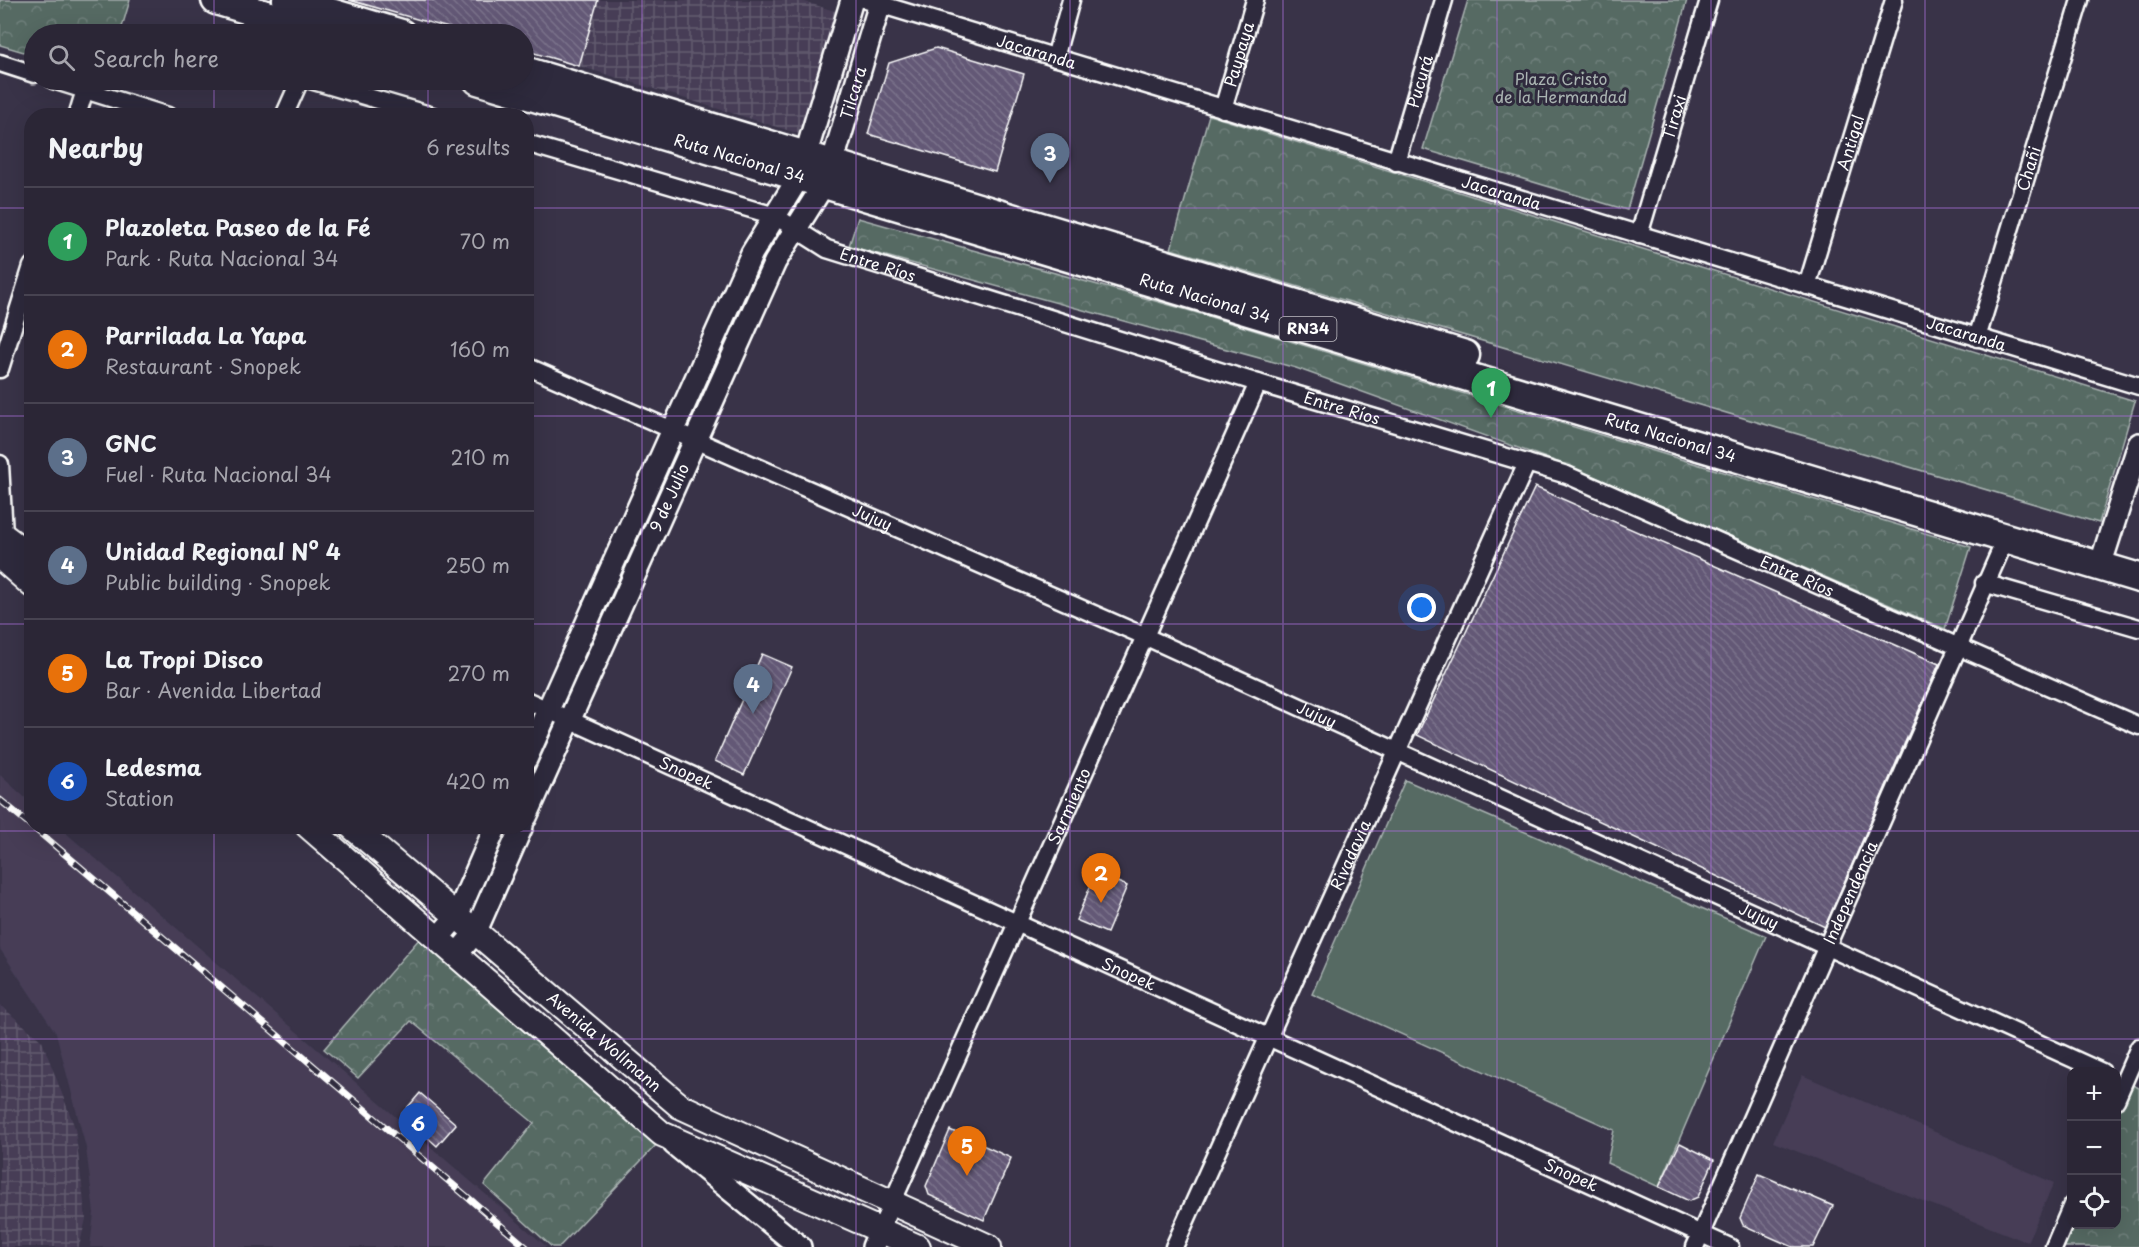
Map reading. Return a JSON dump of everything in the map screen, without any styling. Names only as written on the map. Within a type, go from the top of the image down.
[{"type":"highway","points":[[216,0],[292,24]]},
{"type":"highway","points":[[287,0],[368,24]]},
{"type":"highway","name":"Ruta Nacional 34","points":[[534,74],[815,170],[2006,538],[2104,558]]},
{"type":"highway","name":"Ruta Nacional 34","points":[[515,90],[815,170],[2138,569]]},
{"type":"main road","points":[[1,536],[24,552]]},
{"type":"main road","points":[[0,557],[24,578]]},
{"type":"main road","name":"Avenida Wollmann","points":[[317,834],[662,1134],[877,1239],[918,1247]]},
{"type":"main road","name":"Avenida Wollmann","points":[[360,834],[680,1106],[989,1247]]},
{"type":"street","name":"Tilcara","points":[[815,170],[852,0]]},
{"type":"street","points":[[1055,58],[1071,0]]},
{"type":"street","name":"Paypaya","points":[[1223,109],[1255,0]]},
{"type":"street","name":"Pucurá","points":[[1396,162],[1444,0]]},
{"type":"street","name":"Tiraxi","points":[[1639,235],[1709,0]]},
{"type":"street","name":"Antigal","points":[[1807,286],[1894,0]]},
{"type":"street","name":"Chañi","points":[[1977,338],[2079,0]]},
{"type":"street","name":"Tilcara","points":[[815,170],[876,1]]},
{"type":"street","name":"Jacaranda","points":[[876,1],[1396,162],[2139,386]]},
{"type":"street","points":[[0,63],[24,71]]},
{"type":"street","points":[[79,108],[85,90],[142,108]]},
{"type":"street","points":[[288,108],[296,90]]},
{"type":"street","points":[[344,90],[406,108]]},
{"type":"street","name":"Entre Ríos","points":[[534,145],[775,216],[826,249],[1258,383],[1567,475],[2139,726]]},
{"type":"street","name":"9 de Julio","points":[[534,741],[752,254],[775,216],[815,170]]},
{"type":"street","name":"9 de Julio","points":[[534,800],[775,262],[796,230],[815,170]]},
{"type":"street","points":[[0,369],[24,292]]},
{"type":"street","name":"Jujuy","points":[[534,369],[1144,636],[2093,1067]]},
{"type":"street","name":"Sarmiento","points":[[877,1239],[1015,923],[1258,383]]},
{"type":"street","points":[[2104,558],[2139,444]]},
{"type":"street","name":"Rivadavia","points":[[1174,1247],[1527,463]]},
{"type":"street","points":[[0,464],[1,536]]},
{"type":"street","name":"Independencia","points":[[1698,1240],[1984,583],[2006,538]]},
{"type":"street","points":[[1984,583],[2139,628]]},
{"type":"street","name":"Snopek","points":[[534,704],[1269,1038],[1698,1240],[1730,1247]]},
{"type":"street","points":[[437,939],[457,916],[493,834]]},
{"type":"street","points":[[456,956],[475,933],[518,834]]},
{"type":"street","points":[[2127,1083],[2139,1047]]},
{"type":"street","name":"Avenida Wollmann","points":[[662,1134],[800,1247]]},
{"type":"street","points":[[2054,1247],[2067,1217]]},
{"type":"shaded area","points":[[598,0],[799,0],[841,13],[800,134],[579,66]]},
{"type":"shaded area","points":[[0,775],[24,797],[24,834],[67,834],[547,1247],[90,1247],[94,1213],[86,1148],[56,1033],[0,949]]},
{"type":"shaded area","points":[[0,1005],[42,1041],[75,1128],[86,1219],[79,1247],[0,1247]]},
{"type":"shaded area","points":[[1802,1075],[2054,1183],[2027,1242],[1773,1142]]},
{"type":"green space","points":[[0,0],[130,0],[123,24],[24,24],[24,52],[0,45]]},
{"type":"green space","name":"Plaza Cristo de la Hermandad","points":[[1468,0],[1687,0],[1627,210],[1423,149]]},
{"type":"green space","points":[[1209,115],[2135,401],[2099,523],[1171,249]]},
{"type":"green space","points":[[858,218],[1184,309],[1971,547],[1945,629],[1574,468],[1296,368],[849,246]]},
{"type":"green space","points":[[1405,780],[1766,936],[1659,1187],[1607,1163],[1614,1130],[1312,994]]},
{"type":"green space","points":[[420,938],[657,1144],[559,1247],[552,1247],[484,1185],[534,1123],[411,1021],[358,1078],[324,1049]]},
{"type":"green space","points":[[2124,1081],[2139,1088],[2139,1247],[2054,1247],[2068,1229],[2121,1229],[2121,1089]]},
{"type":"building","points":[[349,0],[598,0],[579,66],[534,53],[534,24],[434,24]]},
{"type":"building","points":[[936,48],[1024,74],[995,172],[868,134],[889,63]]},
{"type":"building","points":[[1535,487],[1939,664],[1825,927],[1417,735]]},
{"type":"building","points":[[762,654],[792,667],[744,775],[715,761]]},
{"type":"building","points":[[1096,873],[1127,886],[1107,933],[1076,920]]},
{"type":"building","points":[[420,1093],[456,1124],[437,1146],[402,1114]]},
{"type":"building","points":[[950,1130],[1011,1158],[984,1220],[929,1195],[926,1186]]},
{"type":"building","points":[[1680,1143],[1714,1160],[1698,1197],[1689,1201],[1659,1187]]},
{"type":"building","points":[[1759,1174],[1833,1206],[1813,1247],[1793,1247],[1743,1225],[1740,1218]]},
{"type":"railway","points":[[0,800],[24,820]]},
{"type":"railway","points":[[41,834],[526,1247]]},
{"type":"place","name":"GNC","points":[[1050,183]]},
{"type":"place","name":"Plazoleta Paseo de la Fé","points":[[1491,418]]},
{"type":"place","name":"Unidad Regional Nº 4","points":[[753,714]]},
{"type":"place","name":"Parrilada La Yapa","points":[[1101,903]]},
{"type":"place","name":"Ledesma","points":[[418,1153]]},
{"type":"place","name":"La Tropi Disco","points":[[967,1176]]}]
